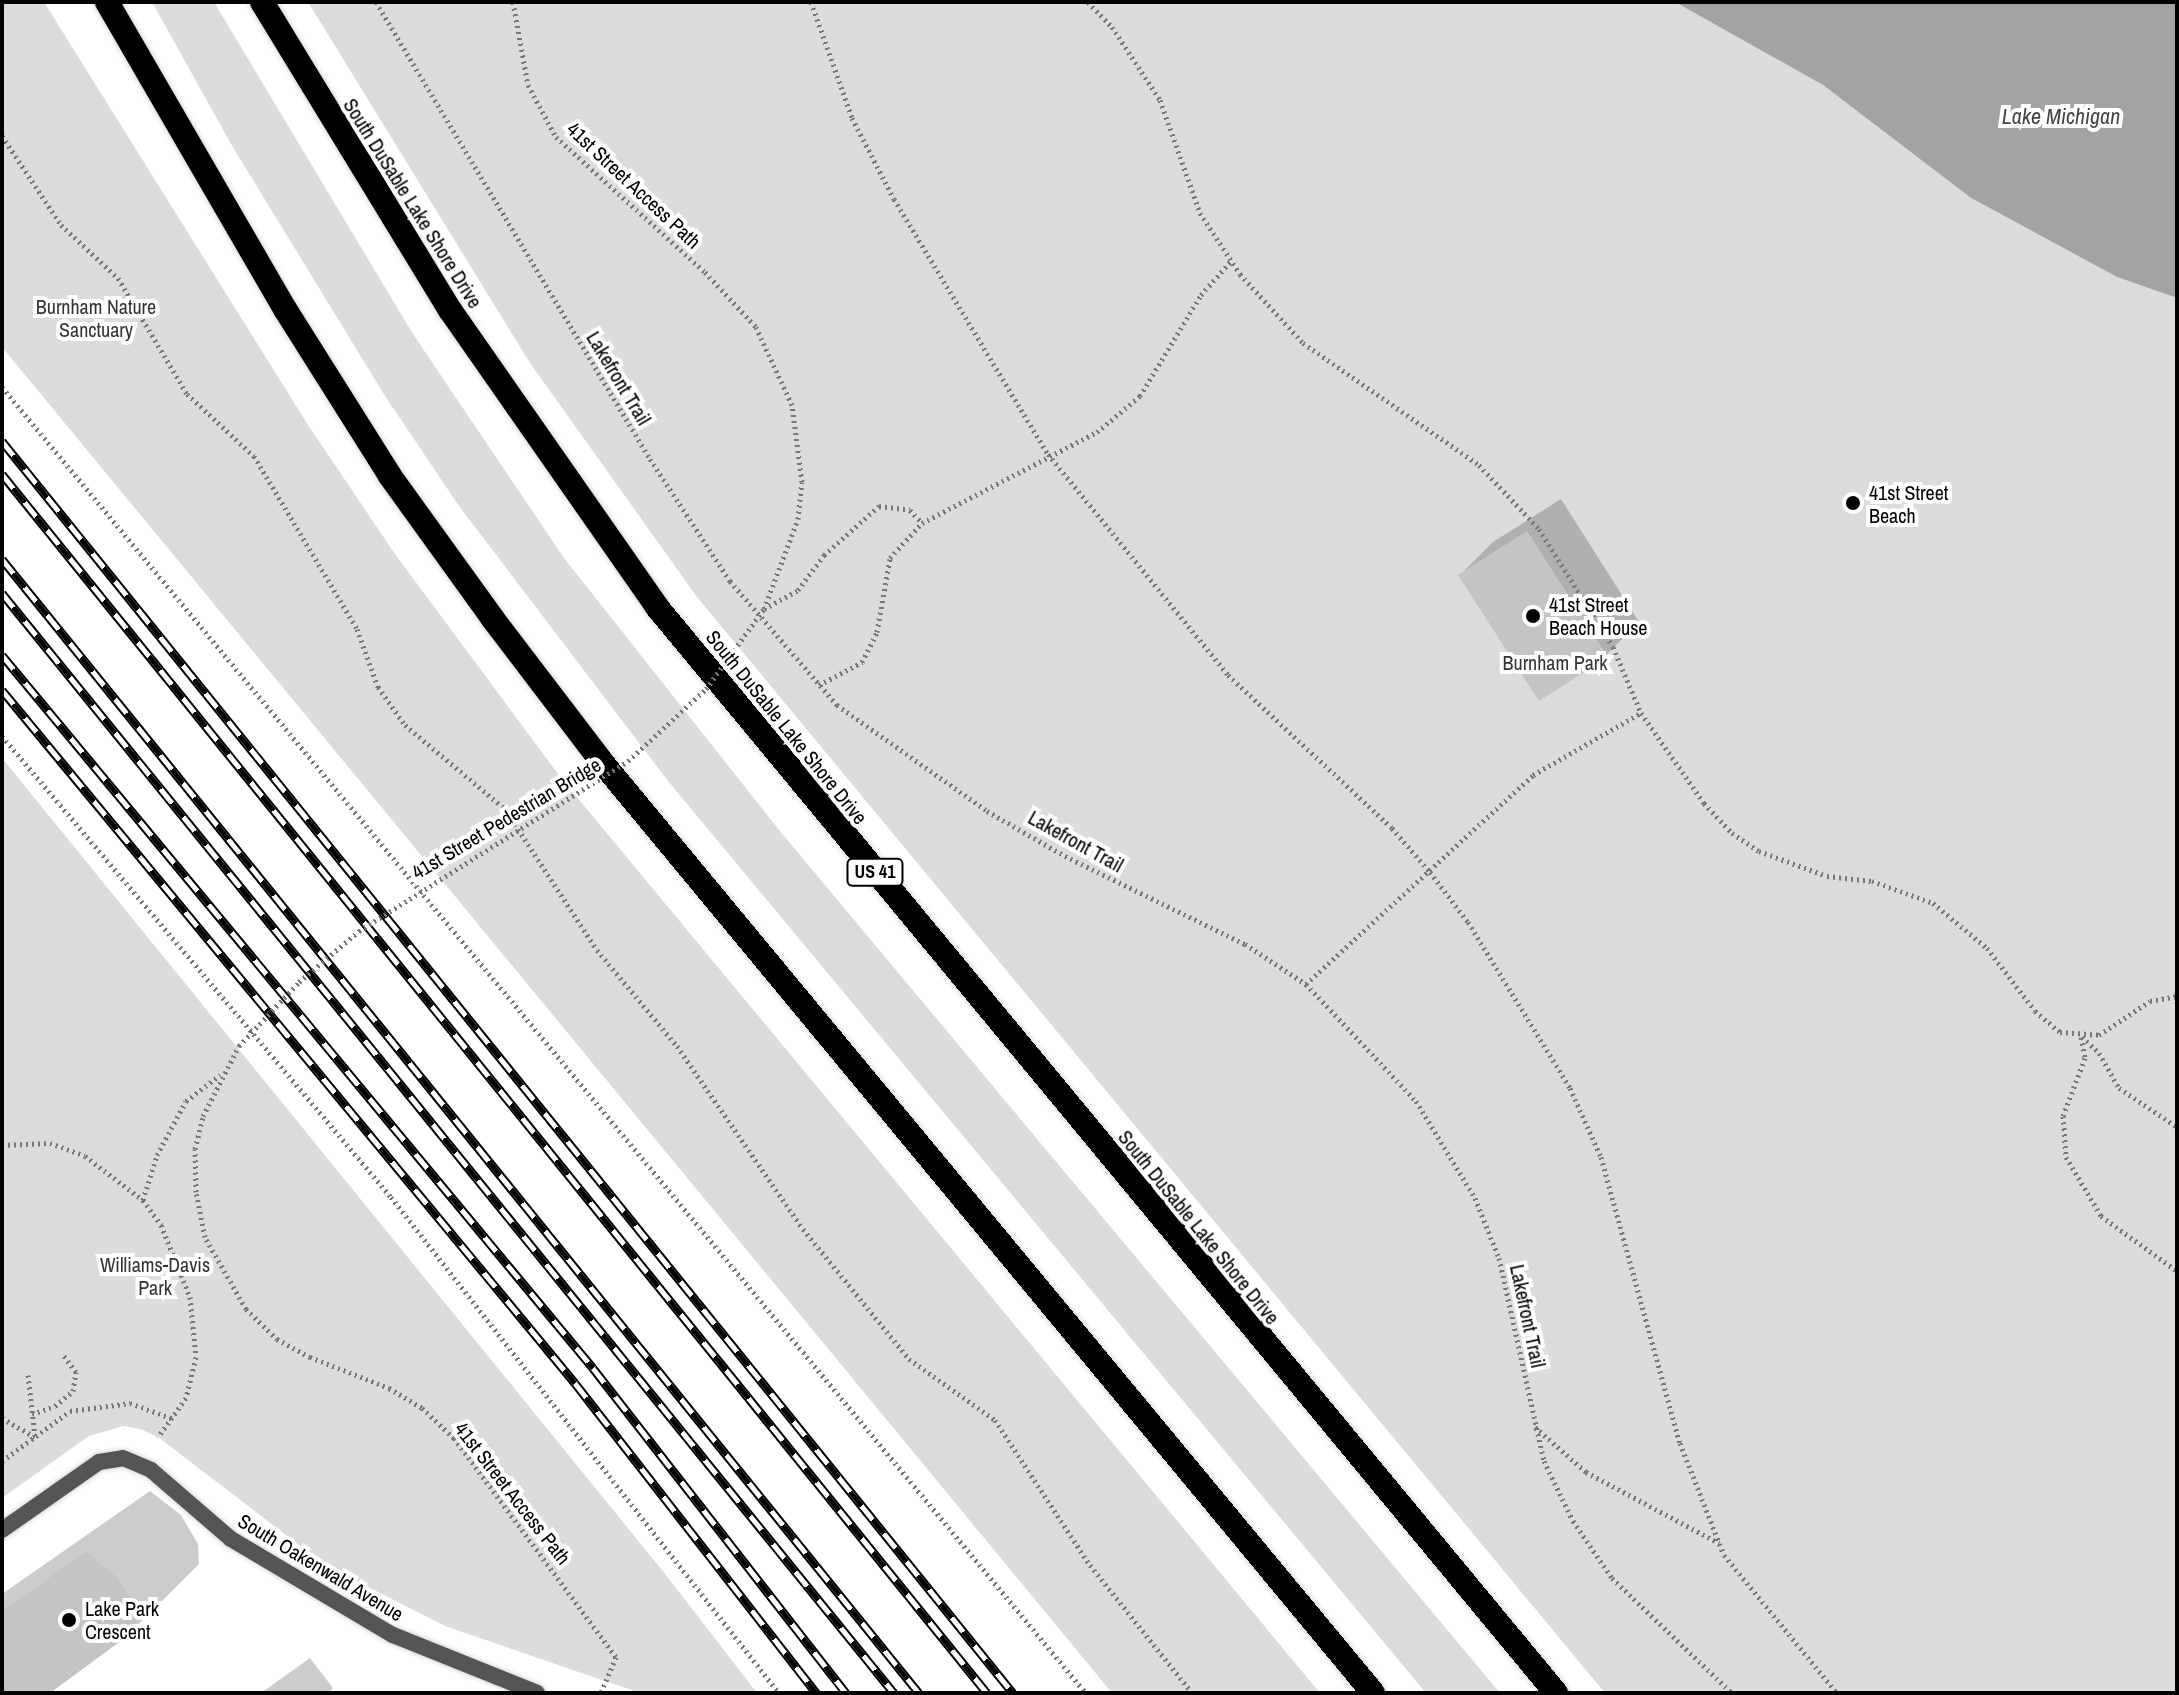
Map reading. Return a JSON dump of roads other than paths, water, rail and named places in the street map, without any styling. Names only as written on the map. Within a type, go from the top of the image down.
[{"type":"highway","points":[[107,2],[293,322],[390,476],[493,619],[601,761],[1373,1693]]},
{"type":"highway","name":"South DuSable Lake Shore Drive","points":[[262,2],[450,310],[657,607],[1556,1693]]},
{"type":"street","name":"South Oakenwald Avenue","points":[[2,1530],[99,1462],[123,1458],[151,1470],[231,1539],[393,1635],[537,1693]]},
{"type":"water","name":"Lake Michigan","points":[[1675,2],[2177,2],[2177,298],[2117,277],[1971,198],[1823,85]]},
{"type":"railway","points":[[2,441],[1013,1693]]},
{"type":"railway","points":[[2,474],[987,1693]]},
{"type":"railway","points":[[2,559],[919,1693]]},
{"type":"railway","points":[[2,593],[894,1693]]},
{"type":"railway","points":[[2,655],[593,1368],[846,1693]]},
{"type":"railway","points":[[2,690],[575,1383],[816,1693]]},
{"type":"place","name":"41st Street Beach","points":[[1853,503]]},
{"type":"place","name":"41st Street Beach House","points":[[1533,616]]},
{"type":"place","name":"Lake Park Crescent","points":[[69,1620]]},
{"type":"park label","name":"Burnham Nature Sanctuary","points":[[96,318]]},
{"type":"park label","name":"Burnham Park","points":[[1555,662]]},
{"type":"park label","name":"Williams-Davis Park","points":[[155,1276]]}]
